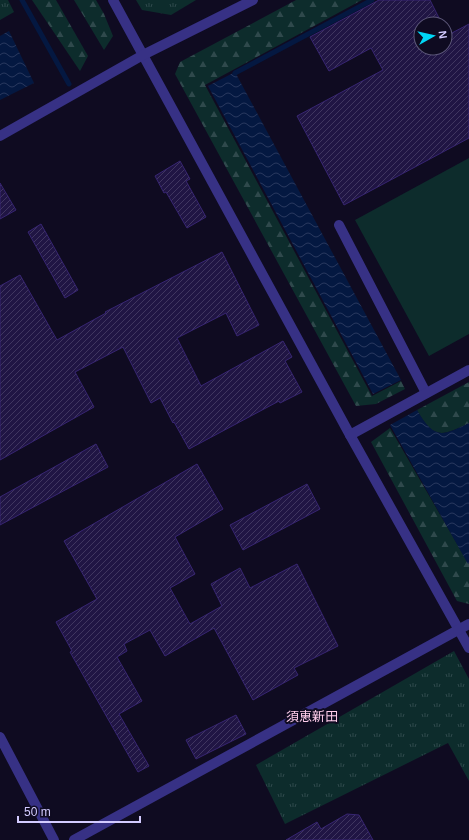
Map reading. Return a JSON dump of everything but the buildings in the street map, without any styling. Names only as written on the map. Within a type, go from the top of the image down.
[{"type":"street","points":[[113,0],[350,435],[469,648]]},
{"type":"street","points":[[0,136],[143,55],[253,0]]},
{"type":"street","points":[[339,225],[426,393]]},
{"type":"street","points":[[350,435],[469,370]]},
{"type":"street","points":[[74,840],[469,624]]},
{"type":"street","points":[[0,737],[54,840]]},
{"type":"green space","points":[[0,0],[8,0],[14,12],[0,20]]},
{"type":"green space","points":[[32,0],[56,0],[88,56],[80,71]]},
{"type":"green space","points":[[74,0],[96,0],[104,14],[113,36],[104,50]]},
{"type":"green space","points":[[136,0],[196,0],[171,15],[142,10]]},
{"type":"green space","points":[[296,0],[362,0],[205,85],[372,396],[401,381],[405,389],[376,404],[356,406],[175,74],[180,62]]},
{"type":"green space","points":[[469,158],[469,334],[429,356],[355,220]]},
{"type":"green space","points":[[469,382],[469,423],[444,433],[433,431],[417,410]]},
{"type":"green space","points":[[390,428],[469,563],[469,604],[457,601],[371,442]]},
{"type":"green space","points":[[454,651],[469,679],[469,781],[448,743],[285,824],[256,765]]},
{"type":"water","points":[[9,31],[34,83],[0,100],[0,36]]},
{"type":"water","points":[[235,72],[401,380],[373,394],[208,86]]},
{"type":"water","points":[[417,410],[428,426],[439,433],[451,431],[469,423],[468,564],[390,425]]},
{"type":"waterway","points":[[22,0],[69,84]]},
{"type":"waterway","points":[[235,73],[372,0]]},
{"type":"district","name":"須恵新田","points":[[312,716]]}]
